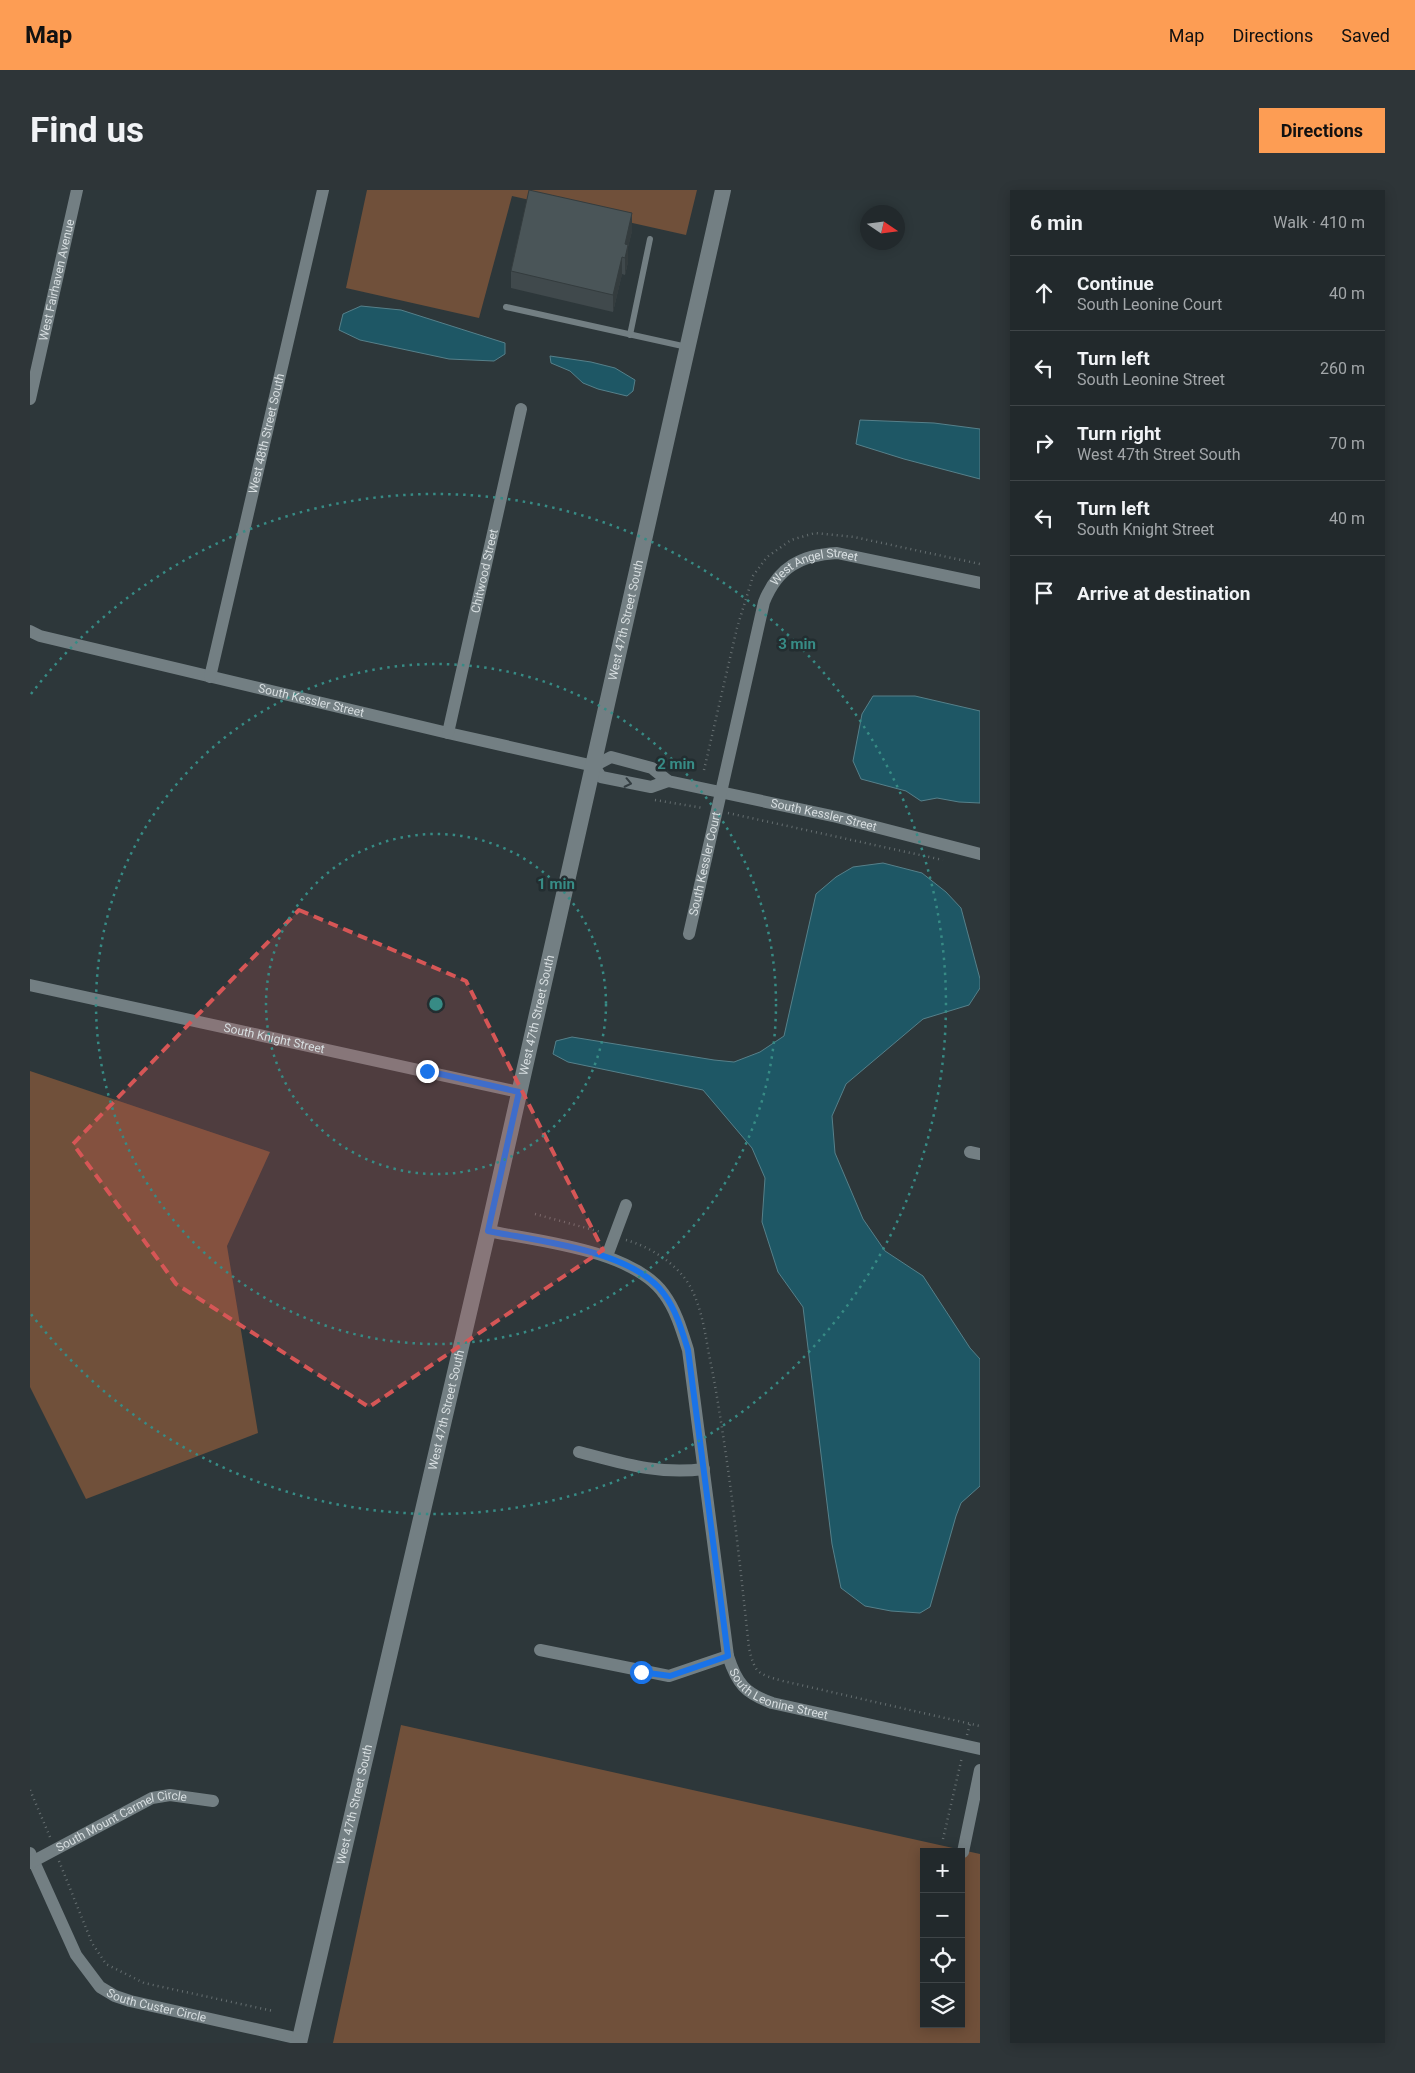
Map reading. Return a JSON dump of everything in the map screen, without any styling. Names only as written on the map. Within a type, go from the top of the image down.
[{"type":"street","name":"West Fairhaven Avenue","points":[[30,399],[77,190]]},
{"type":"street","name":"West 48th Street South","points":[[210,677],[324,190]]},
{"type":"street","name":"West 47th Street South","points":[[300,2041],[488,1231],[723,190]]},
{"type":"street","name":"Chitwood Street","points":[[448,733],[521,409]]},
{"type":"street","name":"West Angel Street","points":[[722,792],[764,602],[769,588],[789,567],[803,559],[818,554],[837,553],[980,583]]},
{"type":"street","name":"South Kessler Street","points":[[30,631],[40,636],[210,677],[594,766],[611,757],[652,768],[668,782]]},
{"type":"street","name":"South Kessler Street","points":[[594,766],[601,777],[651,787],[668,782],[722,792],[837,817],[980,854]]},
{"type":"street","name":"South Kessler Court","points":[[689,934],[722,792]]},
{"type":"street","name":"South Knight Street","points":[[30,984],[519,1092]]},
{"type":"street","points":[[607,1256],[626,1205]]},
{"type":"street","name":"South Leonine Street","points":[[488,1231],[607,1256],[645,1276],[663,1293],[672,1308],[688,1350],[728,1656],[735,1678],[745,1689],[757,1698],[772,1703],[980,1749]]},
{"type":"street","points":[[579,1452],[655,1470],[683,1472],[704,1469]]},
{"type":"street","points":[[540,1650],[670,1676],[728,1656]]},
{"type":"street","points":[[965,1848],[980,1770]]},
{"type":"street","name":"South Mount Carmel Circle","points":[[31,1859],[55,1851],[152,1798],[170,1795],[213,1801]]},
{"type":"street","name":"South Custer Circle","points":[[31,1859],[76,1955],[100,1987],[115,1996],[130,2001],[300,2041]]},
{"type":"lane","points":[[630,335],[650,239]]},
{"type":"lane","points":[[506,307],[688,347]]},
{"type":"path","points":[[704,770],[737,628],[753,576],[767,557],[791,540],[815,533],[854,537],[980,564]]},
{"type":"path","points":[[654,800],[718,811],[951,861]]},
{"type":"path","points":[[535,1214],[632,1242],[653,1252],[673,1265],[691,1288],[700,1310],[720,1412],[749,1648],[753,1666],[762,1675],[783,1681],[980,1726]]},
{"type":"path","points":[[943,1839],[970,1724]]},
{"type":"path","points":[[30,1790],[92,1943],[106,1964],[144,1983],[273,2011]]},
{"type":"highlighted area","points":[[299,910],[466,981],[603,1250],[369,1407],[176,1284],[73,1144]]},
{"type":"shaded area","points":[[367,190],[697,190],[686,235],[512,196],[479,318],[346,288]]},
{"type":"shaded area","points":[[30,1071],[270,1152],[227,1246],[258,1433],[86,1499],[30,1387]]},
{"type":"shaded area","points":[[401,1725],[953,1848],[920,1848],[920,2028],[965,2028],[965,1851],[980,1854],[980,2043],[333,2043]]},
{"type":"water","points":[[361,306],[401,310],[505,343],[505,354],[494,361],[449,359],[360,340],[339,330],[343,314]]},
{"type":"water","points":[[550,356],[591,362],[615,368],[635,380],[633,391],[627,396],[598,389],[583,383],[570,371],[551,363]]},
{"type":"water","points":[[860,420],[934,423],[980,429],[980,479],[856,444]]},
{"type":"water","points":[[873,696],[915,696],[980,711],[980,803],[937,798],[921,801],[906,791],[861,779],[853,761],[862,714]]},
{"type":"water","points":[[883,863],[922,873],[946,892],[961,908],[980,979],[980,988],[969,1005],[923,1019],[846,1084],[832,1116],[835,1153],[863,1219],[885,1251],[923,1276],[970,1348],[980,1359],[980,1486],[961,1503],[930,1607],[920,1613],[891,1611],[865,1606],[841,1588],[832,1544],[803,1307],[778,1272],[762,1222],[765,1178],[752,1148],[703,1090],[568,1062],[553,1054],[556,1041],[572,1037],[734,1062],[760,1052],[784,1036],[816,894],[836,877],[853,867]]},
{"type":"building","points":[[529,190],[632,213],[625,244],[628,245],[625,258],[622,257],[613,295],[511,271]]},
{"type":"route","points":[[427,1071],[519,1092],[488,1231],[607,1256],[632,1268],[645,1276],[663,1293],[672,1308],[681,1330],[688,1350],[728,1656],[670,1676],[641,1672]]}]
